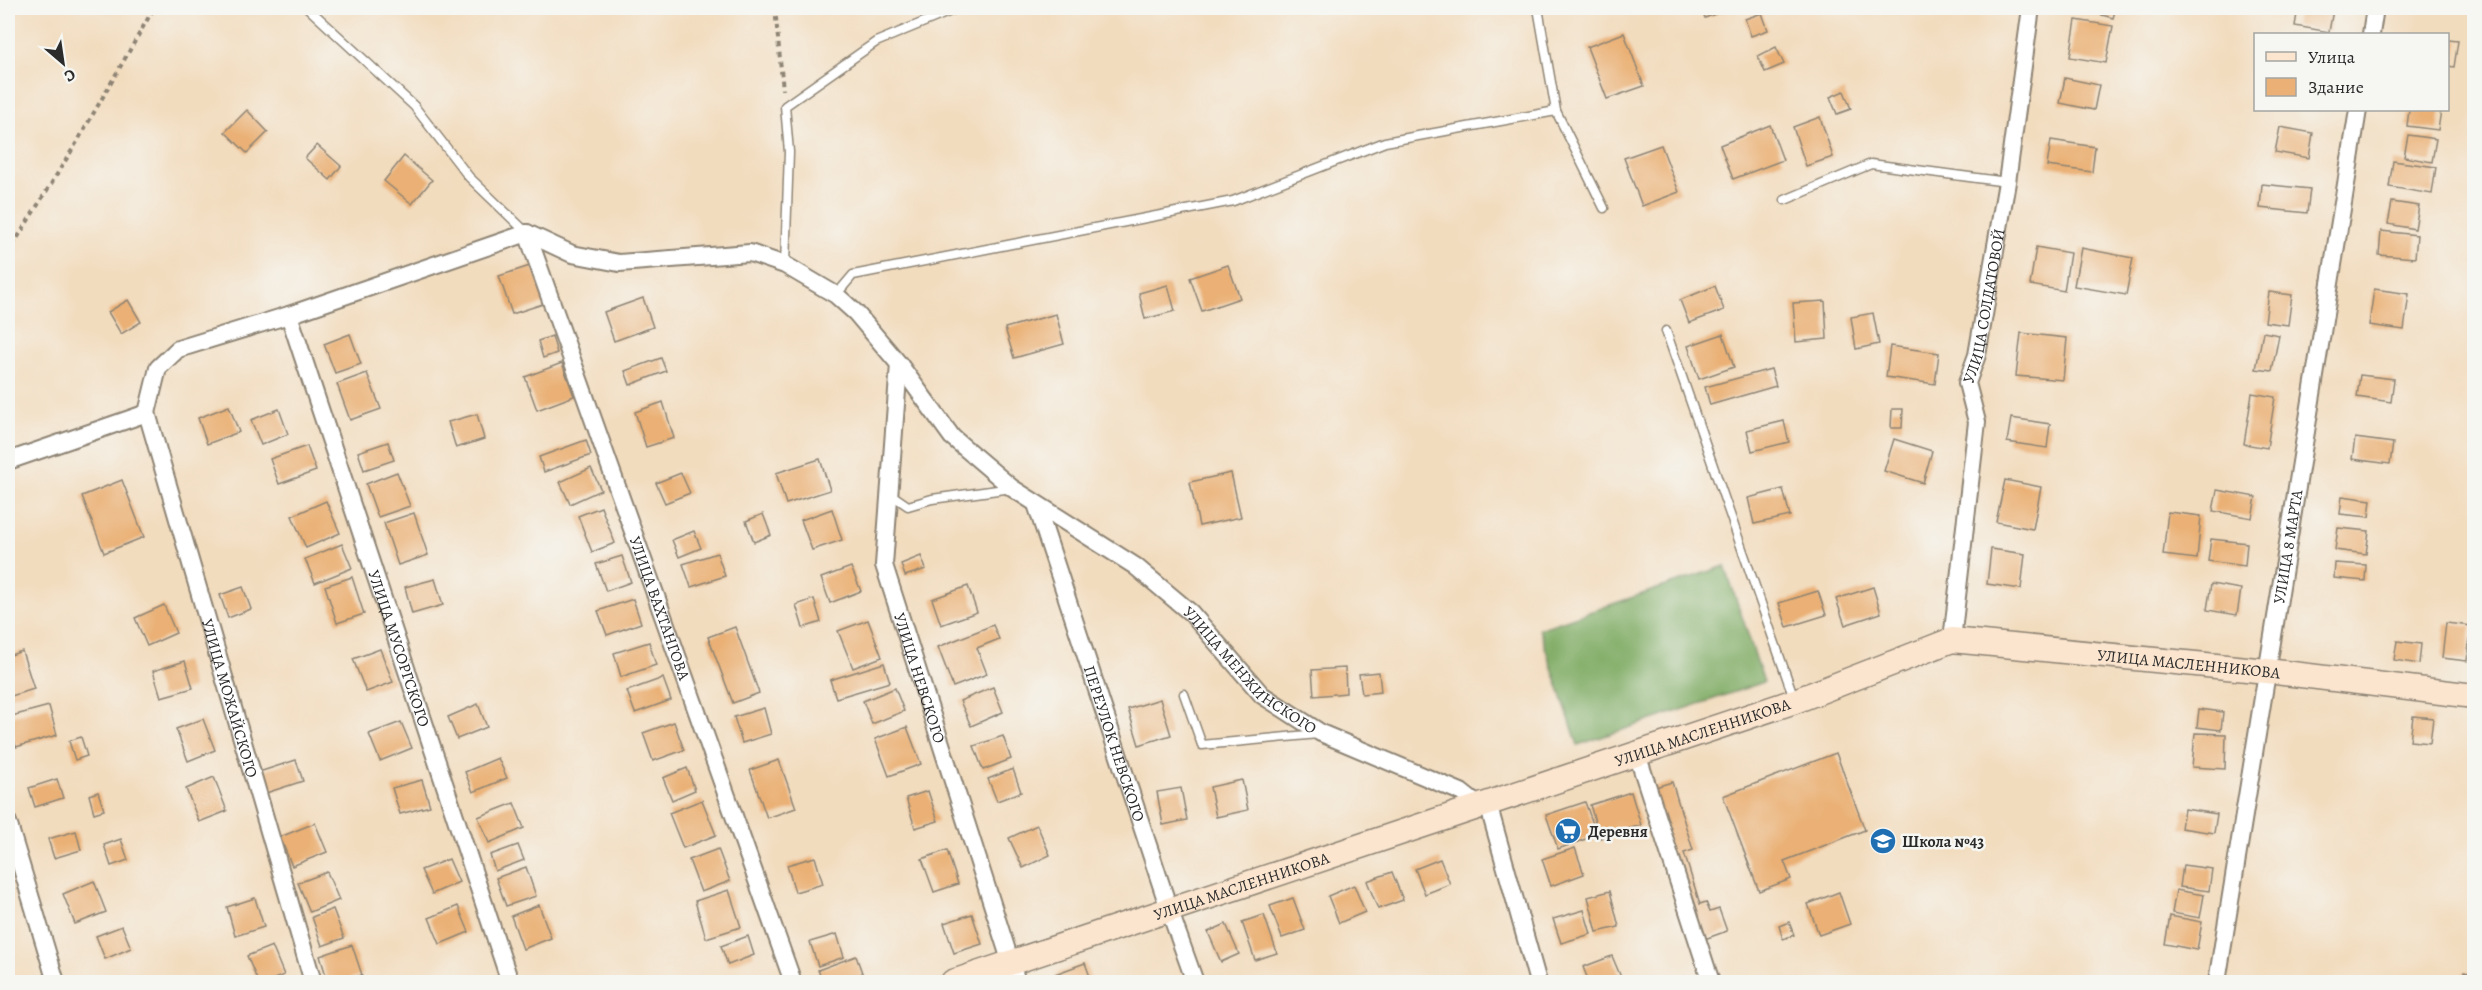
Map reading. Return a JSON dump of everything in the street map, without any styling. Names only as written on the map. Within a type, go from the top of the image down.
[{"type":"street","name":"УЛИЦА СОЛДАТОВОЙ","points":[[1952,640],[1977,422],[1967,383],[1977,355],[2007,182],[2031,8]]},
{"type":"street","points":[[2371,33],[2375,8]]},
{"type":"street","name":"УЛИЦА 8 МАРТА","points":[[2217,982],[2358,111]]},
{"type":"street","name":"УЛИЦА МЕНЖИНСКОГО","points":[[526,233],[572,254],[619,263],[750,253],[785,265],[836,294],[856,313],[899,364],[952,437],[1012,488],[1136,566],[1191,613],[1262,695],[1321,733],[1461,792],[1484,805]]},
{"type":"street","points":[[8,461],[147,413],[158,368],[178,349],[289,315],[526,233]]},
{"type":"street","name":"УЛИЦА ВАХТАНГОВА","points":[[526,233],[794,982]]},
{"type":"street","name":"УЛИЦА МУСОРГСКОГО","points":[[289,315],[510,982]]},
{"type":"street","name":"УЛИЦА НЕВСКОГО","points":[[899,364],[884,565],[1013,973]]},
{"type":"street","name":"УЛИЦА МОЖАЙСКОГО","points":[[147,413],[313,982]]},
{"type":"street","name":"ПЕРЕУЛОК НЕВСКОГО","points":[[1036,504],[1195,982]]},
{"type":"street","name":"УЛИЦА МАСЛЕННИКОВА","points":[[953,982],[1013,973],[1170,912],[1795,701],[1952,640],[2266,670],[2475,696]]},
{"type":"street","points":[[1637,754],[1711,982]]},
{"type":"street","points":[[1484,805],[1538,982]]},
{"type":"street","points":[[8,822],[56,982]]},
{"type":"lane","points":[[308,8],[414,106],[469,177],[526,233]]},
{"type":"lane","points":[[785,265],[789,152],[785,106],[876,42],[958,8]]},
{"type":"lane","points":[[1538,8],[1556,111],[1604,208]]},
{"type":"lane","points":[[836,294],[853,274],[1233,201],[1385,142],[1556,111]]},
{"type":"lane","points":[[1785,200],[1871,164],[2007,182]]},
{"type":"lane","points":[[1666,331],[1795,701]]},
{"type":"lane","points":[[889,493],[908,506],[932,499],[1012,488]]},
{"type":"lane","points":[[1184,694],[1202,745],[1321,733]]},
{"type":"path","points":[[8,253],[77,142],[154,8]]},
{"type":"path","points":[[775,8],[785,106]]},
{"type":"green space","points":[[1725,566],[1764,682],[1578,745],[1539,629]]},
{"type":"building","points":[[1701,8],[1730,8],[1705,18]]},
{"type":"building","points":[[2077,8],[2116,8],[2113,18]]},
{"type":"building","points":[[2298,8],[2333,10],[2329,32],[2295,26]]},
{"type":"building","points":[[1762,13],[1768,30],[1751,36],[1745,19]]},
{"type":"building","points":[[2076,20],[2113,26],[2106,63],[2070,57]]},
{"type":"building","points":[[1624,33],[1644,86],[1607,99],[1587,47]]},
{"type":"building","points":[[2449,40],[2458,41],[2454,67],[2449,66]]},
{"type":"building","points":[[1776,47],[1784,64],[1765,72],[1758,56]]},
{"type":"building","points":[[2065,78],[2099,85],[2094,110],[2060,103]]},
{"type":"building","points":[[1844,91],[1851,109],[1837,114],[1830,97]]},
{"type":"building","points":[[247,110],[268,132],[247,153],[225,132]]},
{"type":"building","points":[[2409,111],[2441,111],[2438,130],[2407,126]]},
{"type":"building","points":[[1820,117],[1833,157],[1806,166],[1793,127]]},
{"type":"building","points":[[1770,125],[1783,160],[1733,179],[1720,145]]},
{"type":"building","points":[[2280,127],[2313,133],[2309,158],[2275,152]]},
{"type":"building","points":[[2408,135],[2436,139],[2432,162],[2404,157]]},
{"type":"building","points":[[2051,140],[2095,147],[2092,172],[2047,166]]},
{"type":"building","points":[[317,145],[341,166],[330,180],[305,158]]},
{"type":"building","points":[[1661,145],[1679,192],[1642,206],[1624,158]]},
{"type":"building","points":[[404,156],[432,180],[412,204],[384,181]]},
{"type":"building","points":[[2393,161],[2436,167],[2432,194],[2389,187]]},
{"type":"building","points":[[2262,184],[2310,189],[2307,213],[2260,208]]},
{"type":"building","points":[[2392,202],[2419,206],[2415,229],[2388,224]]},
{"type":"building","points":[[2381,231],[2417,235],[2415,258],[2379,255]]},
{"type":"building","points":[[2036,247],[2070,253],[2064,291],[2030,285]]},
{"type":"building","points":[[2081,248],[2133,258],[2126,295],[2074,286]]},
{"type":"building","points":[[533,265],[546,303],[512,314],[499,276]]},
{"type":"building","points":[[1228,265],[1240,298],[1202,311],[1190,278]]},
{"type":"building","points":[[1168,285],[1175,311],[1145,319],[1139,293]]},
{"type":"building","points":[[1715,286],[1724,310],[1689,323],[1680,300]]},
{"type":"building","points":[[2374,289],[2409,294],[2404,330],[2369,325]]},
{"type":"building","points":[[2269,292],[2292,295],[2288,325],[2265,322]]},
{"type":"building","points":[[643,298],[653,327],[614,341],[604,312]]},
{"type":"building","points":[[128,300],[141,322],[121,334],[108,312]]},
{"type":"building","points":[[1825,301],[1827,339],[1796,342],[1793,303]]},
{"type":"building","points":[[1873,313],[1879,344],[1856,349],[1851,317]]},
{"type":"building","points":[[1056,314],[1064,344],[1014,358],[1005,328]]},
{"type":"building","points":[[2263,332],[2279,335],[2272,371],[2256,369]]},
{"type":"building","points":[[2021,333],[2067,338],[2063,380],[2016,376]]},
{"type":"building","points":[[350,334],[361,364],[335,373],[324,344]]},
{"type":"building","points":[[1723,334],[1734,367],[1699,379],[1688,346]]},
{"type":"building","points":[[552,336],[557,353],[543,358],[538,341]]},
{"type":"building","points":[[1890,346],[1939,353],[1935,384],[1886,377]]},
{"type":"building","points":[[661,358],[666,371],[630,385],[625,371]]},
{"type":"building","points":[[562,363],[574,396],[537,410],[525,377]]},
{"type":"building","points":[[1771,369],[1776,386],[1710,405],[1705,387]]},
{"type":"building","points":[[367,373],[381,409],[350,420],[337,384]]},
{"type":"building","points":[[2360,375],[2394,379],[2391,402],[2357,397]]},
{"type":"building","points":[[2252,393],[2275,397],[2267,448],[2244,444]]},
{"type":"building","points":[[663,402],[674,438],[646,447],[635,412]]},
{"type":"building","points":[[229,406],[239,432],[207,444],[198,418]]},
{"type":"building","points":[[279,409],[288,434],[261,445],[251,420]]},
{"type":"building","points":[[1892,409],[1903,409],[1902,428],[1891,428]]},
{"type":"building","points":[[477,414],[484,439],[456,448],[448,422]]},
{"type":"building","points":[[2011,418],[2050,424],[2047,448],[2007,442]]},
{"type":"building","points":[[1784,421],[1789,442],[1752,451],[1747,430]]},
{"type":"building","points":[[2355,438],[2393,443],[2390,464],[2352,459]]},
{"type":"building","points":[[1894,439],[1932,451],[1923,483],[1884,471]]},
{"type":"building","points":[[586,440],[591,455],[544,472],[539,457]]},
{"type":"building","points":[[388,442],[394,460],[364,470],[358,452]]},
{"type":"building","points":[[307,446],[316,471],[279,484],[270,459]]},
{"type":"building","points":[[820,459],[830,490],[786,504],[776,473]]},
{"type":"building","points":[[591,468],[601,490],[570,504],[560,482]]},
{"type":"building","points":[[397,472],[410,506],[378,517],[366,484]]},
{"type":"building","points":[[681,473],[690,493],[665,503],[656,483]]},
{"type":"building","points":[[1231,473],[1241,517],[1199,526],[1190,482]]},
{"type":"building","points":[[122,480],[144,537],[104,553],[82,496]]},
{"type":"building","points":[[2005,480],[2041,487],[2033,529],[1996,522]]},
{"type":"building","points":[[1783,489],[1790,516],[1754,524],[1748,498]]},
{"type":"building","points":[[2217,490],[2256,497],[2252,518],[2213,511]]},
{"type":"building","points":[[2342,496],[2371,500],[2369,517],[2340,514]]},
{"type":"building","points":[[326,501],[340,533],[306,548],[292,516]]},
{"type":"building","points":[[601,507],[615,543],[592,552],[578,516]]},
{"type":"building","points":[[832,509],[842,540],[812,550],[801,520]]},
{"type":"building","points":[[2168,512],[2201,516],[2197,559],[2163,555]]},
{"type":"building","points":[[414,513],[428,555],[398,565],[384,523]]},
{"type":"building","points":[[763,514],[771,535],[754,542],[746,521]]},
{"type":"building","points":[[2338,528],[2369,531],[2366,554],[2335,550]]},
{"type":"building","points":[[694,531],[701,548],[679,557],[672,540]]},
{"type":"building","points":[[2211,539],[2247,543],[2245,566],[2208,561]]},
{"type":"building","points":[[342,544],[352,568],[315,583],[305,559]]},
{"type":"building","points":[[1991,549],[2025,554],[2021,589],[1987,584]]},
{"type":"building","points":[[717,553],[725,576],[691,587],[683,564]]},
{"type":"building","points":[[622,556],[631,582],[606,591],[596,564]]},
{"type":"building","points":[[921,556],[926,569],[905,576],[901,564]]},
{"type":"building","points":[[2335,563],[2366,565],[2365,581],[2334,578]]},
{"type":"building","points":[[851,567],[861,591],[830,603],[821,578]]},
{"type":"building","points":[[352,577],[364,614],[337,623],[325,586]]},
{"type":"building","points":[[435,579],[443,605],[412,614],[405,587]]},
{"type":"building","points":[[2211,584],[2241,589],[2237,615],[2207,610]]},
{"type":"building","points":[[968,586],[977,612],[941,625],[932,599]]},
{"type":"building","points":[[243,587],[251,609],[228,618],[220,595]]},
{"type":"building","points":[[1873,587],[1881,613],[1845,625],[1836,599]]},
{"type":"building","points":[[1818,591],[1826,615],[1787,627],[1779,603]]},
{"type":"building","points":[[633,599],[641,623],[607,635],[598,611]]},
{"type":"building","points":[[814,599],[821,622],[803,628],[796,605]]},
{"type":"building","points":[[164,605],[176,633],[147,646],[135,618]]},
{"type":"building","points":[[868,620],[882,657],[853,668],[838,631]]},
{"type":"building","points":[[2446,623],[2471,626],[2467,661],[2442,658]]},
{"type":"building","points":[[993,625],[999,639],[977,648],[987,674],[953,687],[938,647]]},
{"type":"building","points":[[735,627],[759,693],[733,703],[708,637]]},
{"type":"building","points":[[2397,641],[2421,644],[2419,664],[2394,660]]},
{"type":"building","points":[[649,642],[656,665],[621,677],[614,653]]},
{"type":"building","points":[[380,649],[393,682],[366,692],[353,659]]},
{"type":"building","points":[[22,651],[34,689],[8,697],[8,656]]},
{"type":"building","points":[[185,661],[193,688],[161,697],[153,671]]},
{"type":"building","points":[[884,663],[890,682],[836,698],[830,680]]},
{"type":"building","points":[[1345,668],[1346,693],[1314,696],[1312,670]]},
{"type":"building","points":[[1379,672],[1381,692],[1362,694],[1359,674]]},
{"type":"building","points":[[663,678],[671,700],[635,713],[627,691]]},
{"type":"building","points":[[993,687],[1003,712],[971,726],[960,701]]},
{"type":"building","points":[[895,688],[904,711],[872,724],[863,701]]},
{"type":"building","points":[[1160,699],[1171,735],[1139,745],[1128,709]]},
{"type":"building","points":[[478,704],[487,727],[457,739],[448,717]]},
{"type":"building","points":[[49,706],[57,735],[16,747],[8,717]]},
{"type":"building","points":[[764,708],[771,734],[742,743],[734,717]]},
{"type":"building","points":[[2199,709],[2223,712],[2221,730],[2197,727]]},
{"type":"building","points":[[2413,716],[2433,718],[2430,743],[2410,741]]},
{"type":"building","points":[[203,719],[215,750],[188,761],[176,729]]},
{"type":"building","points":[[401,722],[412,748],[380,761],[369,734]]},
{"type":"building","points":[[674,722],[684,750],[653,761],[643,733]]},
{"type":"building","points":[[907,727],[921,764],[889,776],[875,739]]},
{"type":"building","points":[[2195,733],[2226,734],[2225,769],[2192,767]]},
{"type":"building","points":[[1003,736],[1011,759],[983,770],[974,746]]},
{"type":"building","points":[[81,737],[87,756],[75,760],[69,741]]},
{"type":"building","points":[[1836,753],[1865,830],[1784,861],[1791,879],[1759,891],[1723,796]]},
{"type":"building","points":[[498,758],[507,778],[473,792],[465,772]]},
{"type":"building","points":[[296,760],[303,781],[266,793],[259,772]]},
{"type":"building","points":[[779,760],[796,808],[767,818],[750,770]]},
{"type":"building","points":[[687,768],[695,790],[672,800],[663,778]]},
{"type":"building","points":[[1013,769],[1021,792],[997,801],[988,779]]},
{"type":"building","points":[[214,777],[227,811],[199,822],[186,789]]},
{"type":"building","points":[[57,779],[63,798],[35,807],[29,788]]},
{"type":"building","points":[[422,780],[430,806],[400,814],[392,788]]},
{"type":"building","points":[[1242,780],[1248,810],[1216,817],[1210,787]]},
{"type":"building","points":[[1672,782],[1693,850],[1684,853],[1700,904],[1706,902],[1710,912],[1719,909],[1727,931],[1699,941],[1649,789]]},
{"type":"building","points":[[1181,788],[1187,820],[1163,825],[1157,792]]},
{"type":"building","points":[[928,791],[938,821],[915,828],[906,798]]},
{"type":"building","points":[[98,792],[104,810],[94,813],[89,795]]},
{"type":"building","points":[[1631,792],[1641,825],[1600,838],[1590,805]]},
{"type":"building","points":[[702,800],[716,835],[683,848],[669,813]]},
{"type":"building","points":[[1585,802],[1597,835],[1558,849],[1546,815]]},
{"type":"building","points":[[514,803],[524,828],[489,843],[478,817]]},
{"type":"building","points":[[2184,809],[2217,814],[2214,833],[2181,828]]},
{"type":"building","points":[[315,823],[327,852],[292,866],[280,837]]},
{"type":"building","points":[[1037,825],[1050,855],[1023,868],[1009,838]]},
{"type":"building","points":[[76,831],[81,850],[54,858],[48,839]]},
{"type":"building","points":[[121,839],[128,860],[111,866],[104,845]]},
{"type":"building","points":[[518,845],[524,860],[495,871],[490,855]]},
{"type":"building","points":[[1575,848],[1584,874],[1551,886],[1542,859]]},
{"type":"building","points":[[718,849],[730,881],[701,892],[689,860]]},
{"type":"building","points":[[947,850],[958,884],[934,892],[922,859]]},
{"type":"building","points":[[815,857],[823,884],[795,892],[787,865]]},
{"type":"building","points":[[449,859],[459,882],[432,894],[421,870]]},
{"type":"building","points":[[1440,859],[1450,884],[1425,894],[1415,869]]},
{"type":"building","points":[[2183,865],[2212,869],[2209,891],[2180,887]]},
{"type":"building","points":[[526,867],[536,896],[506,906],[496,878]]},
{"type":"building","points":[[327,872],[339,900],[310,912],[298,883]]},
{"type":"building","points":[[1392,872],[1403,900],[1378,909],[1367,881]]},
{"type":"building","points":[[94,881],[106,912],[75,924],[63,894]]},
{"type":"building","points":[[1354,885],[1365,912],[1339,923],[1328,896]]},
{"type":"building","points":[[729,890],[741,927],[706,938],[695,901]]},
{"type":"building","points":[[2176,890],[2204,895],[2200,918],[2172,913]]},
{"type":"building","points":[[1610,891],[1619,927],[1597,932],[1588,897]]},
{"type":"building","points":[[1839,892],[1850,924],[1819,935],[1808,904]]},
{"type":"building","points":[[255,898],[264,927],[235,936],[227,907]]},
{"type":"building","points":[[1293,898],[1305,930],[1282,938],[1270,906]]},
{"type":"building","points":[[539,905],[551,938],[523,949],[511,916]]},
{"type":"building","points":[[458,906],[469,932],[440,944],[429,918]]},
{"type":"building","points":[[333,909],[344,938],[322,946],[312,917]]},
{"type":"building","points":[[1584,910],[1591,934],[1561,943],[1553,919]]},
{"type":"building","points":[[972,914],[982,944],[954,953],[944,923]]},
{"type":"building","points":[[1264,915],[1277,953],[1255,960],[1242,922]]},
{"type":"building","points":[[2170,916],[2202,922],[2197,950],[2165,944]]},
{"type":"building","points":[[1789,922],[1794,935],[1783,939],[1779,926]]},
{"type":"building","points":[[1226,924],[1239,954],[1221,962],[1208,932]]},
{"type":"building","points":[[122,926],[131,948],[105,959],[96,936]]},
{"type":"building","points":[[837,934],[844,957],[818,966],[810,942]]},
{"type":"building","points":[[748,936],[754,955],[728,965],[721,946]]},
{"type":"building","points":[[352,945],[362,975],[341,982],[328,982],[320,956]]},
{"type":"building","points":[[272,946],[284,975],[267,982],[258,982],[247,956]]},
{"type":"building","points":[[856,956],[865,981],[823,982],[818,970]]},
{"type":"building","points":[[1612,956],[1623,982],[1589,982],[1583,967]]},
{"type":"building","points":[[1085,963],[1092,982],[1058,982],[1055,974]]},
{"type":"building","points":[[2464,972],[2474,974],[2474,982],[2463,982]]},
{"type":"place","name":"Деревня","points":[[1568,831]]},
{"type":"place","name":"Школа №43","points":[[1883,841]]}]
